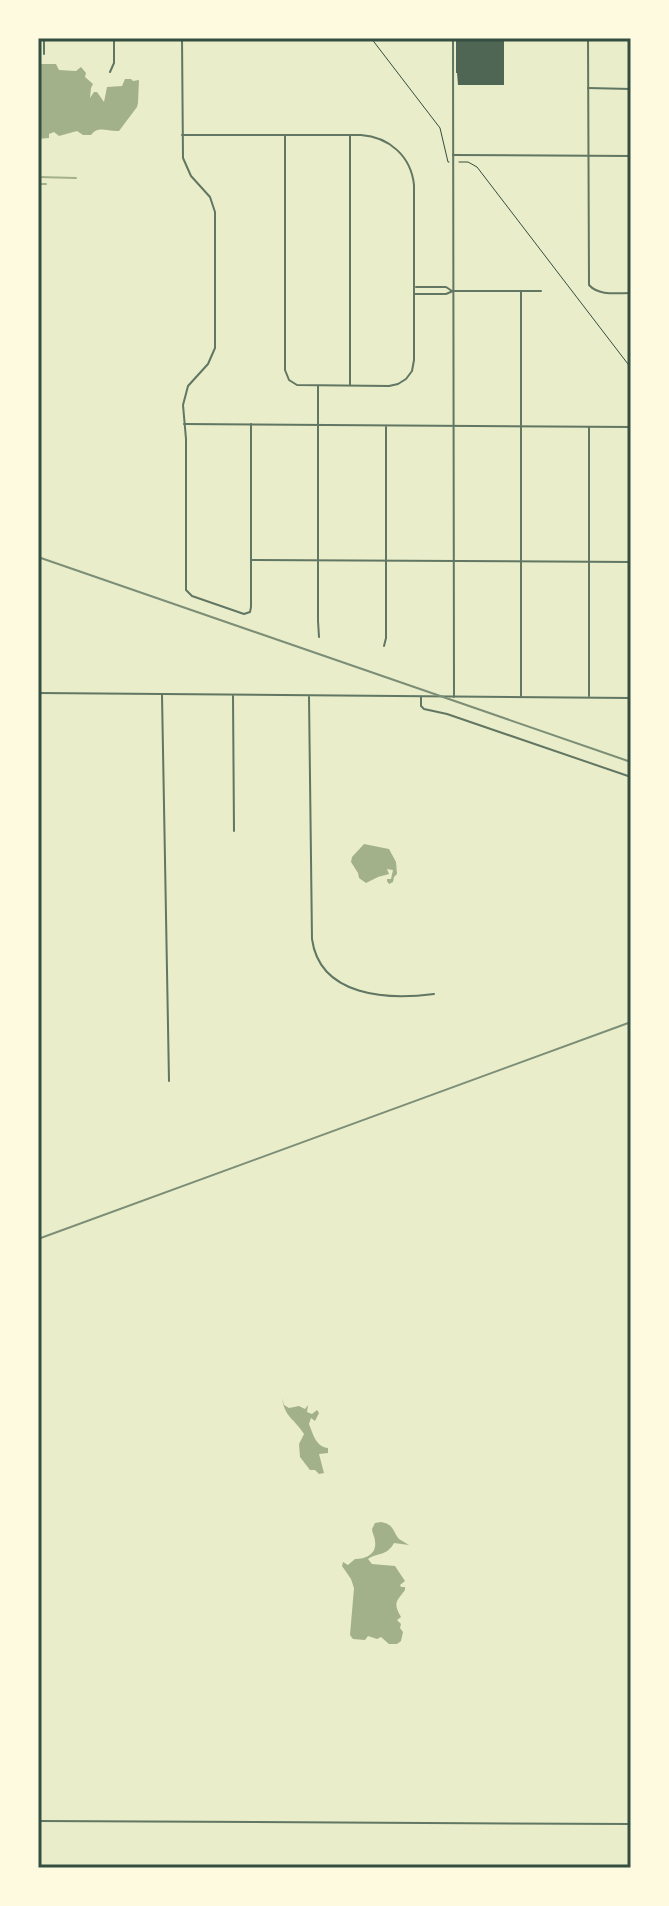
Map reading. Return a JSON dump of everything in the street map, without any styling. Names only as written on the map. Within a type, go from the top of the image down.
[{"type":"street","points":[[44,38],[44,54]]},
{"type":"street","points":[[110,72],[114,63],[114,38]]},
{"type":"street","points":[[182,38],[185,165],[210,197],[216,218],[215,348],[208,364],[192,380],[183,405],[186,439],[186,587],[188,593],[243,614],[251,609],[251,424]]},
{"type":"street","points":[[453,38],[454,697]]},
{"type":"street","points":[[588,38],[589,285],[603,292],[631,293]]},
{"type":"street","points":[[38,47],[44,47]]},
{"type":"street","points":[[588,88],[631,89]]},
{"type":"street","points":[[182,135],[285,135],[350,135],[373,136],[397,150],[411,170],[414,185],[414,360],[409,377],[401,383],[392,386],[318,386],[297,385],[289,380],[285,370],[285,135]]},
{"type":"street","points":[[350,135],[350,386]]},
{"type":"street","points":[[453,155],[631,156]]},
{"type":"street","points":[[415,287],[446,287],[453,291]]},
{"type":"street","points":[[521,291],[521,697]]},
{"type":"street","points":[[415,294],[541,291]]},
{"type":"street","points":[[318,386],[319,637]]},
{"type":"street","points":[[184,424],[631,427]]},
{"type":"street","points":[[384,646],[386,426]]},
{"type":"street","points":[[589,427],[589,697]]},
{"type":"street","points":[[251,560],[631,562]]},
{"type":"street","points":[[38,693],[631,698]]},
{"type":"street","points":[[162,694],[169,1081]]},
{"type":"street","points":[[233,695],[234,831]]},
{"type":"street","points":[[309,696],[312,939],[316,956],[331,976],[359,990],[398,996],[434,994]]},
{"type":"street","points":[[421,696],[421,706],[425,709],[631,777]]},
{"type":"street","points":[[38,1821],[631,1824]]},
{"type":"path","points":[[371,38],[440,128],[450,162]]},
{"type":"path","points":[[457,162],[473,164],[482,174],[631,368]]},
{"type":"shaded area","points":[[38,64],[56,64],[59,70],[76,71],[81,67],[86,73],[85,77],[93,84],[90,98],[97,92],[104,102],[107,87],[122,86],[125,79],[139,80],[137,107],[119,131],[100,130],[83,135],[77,131],[59,136],[54,132],[49,134],[49,138],[38,139]]},
{"type":"shaded area","points":[[364,844],[389,849],[396,862],[397,874],[393,882],[389,884],[387,879],[391,879],[393,870],[387,869],[389,874],[366,883],[359,878],[351,862]]},
{"type":"shaded area","points":[[282,1398],[289,1408],[299,1406],[305,1409],[308,1405],[307,1412],[312,1414],[317,1410],[319,1413],[315,1421],[311,1418],[309,1424],[318,1443],[328,1448],[328,1453],[319,1454],[324,1473],[310,1470],[300,1457],[299,1444],[304,1434],[288,1414],[283,1405]]},
{"type":"shaded area","points":[[375,1523],[391,1526],[399,1539],[409,1545],[394,1543],[385,1552],[368,1559],[372,1564],[395,1566],[405,1581],[400,1585],[405,1590],[397,1603],[401,1617],[397,1620],[403,1632],[397,1644],[389,1644],[381,1637],[368,1636],[365,1640],[353,1639],[350,1635],[354,1588],[342,1566],[343,1562],[348,1565],[372,1552],[375,1540],[372,1529]]},
{"type":"building","points":[[456,38],[504,38],[504,85],[458,85]]},
{"type":"waterway","points":[[38,177],[76,178]]},
{"type":"waterway","points":[[38,184],[46,184]]},
{"type":"railway","points":[[38,557],[631,762]]},
{"type":"railway","points":[[38,1239],[631,1022]]}]
